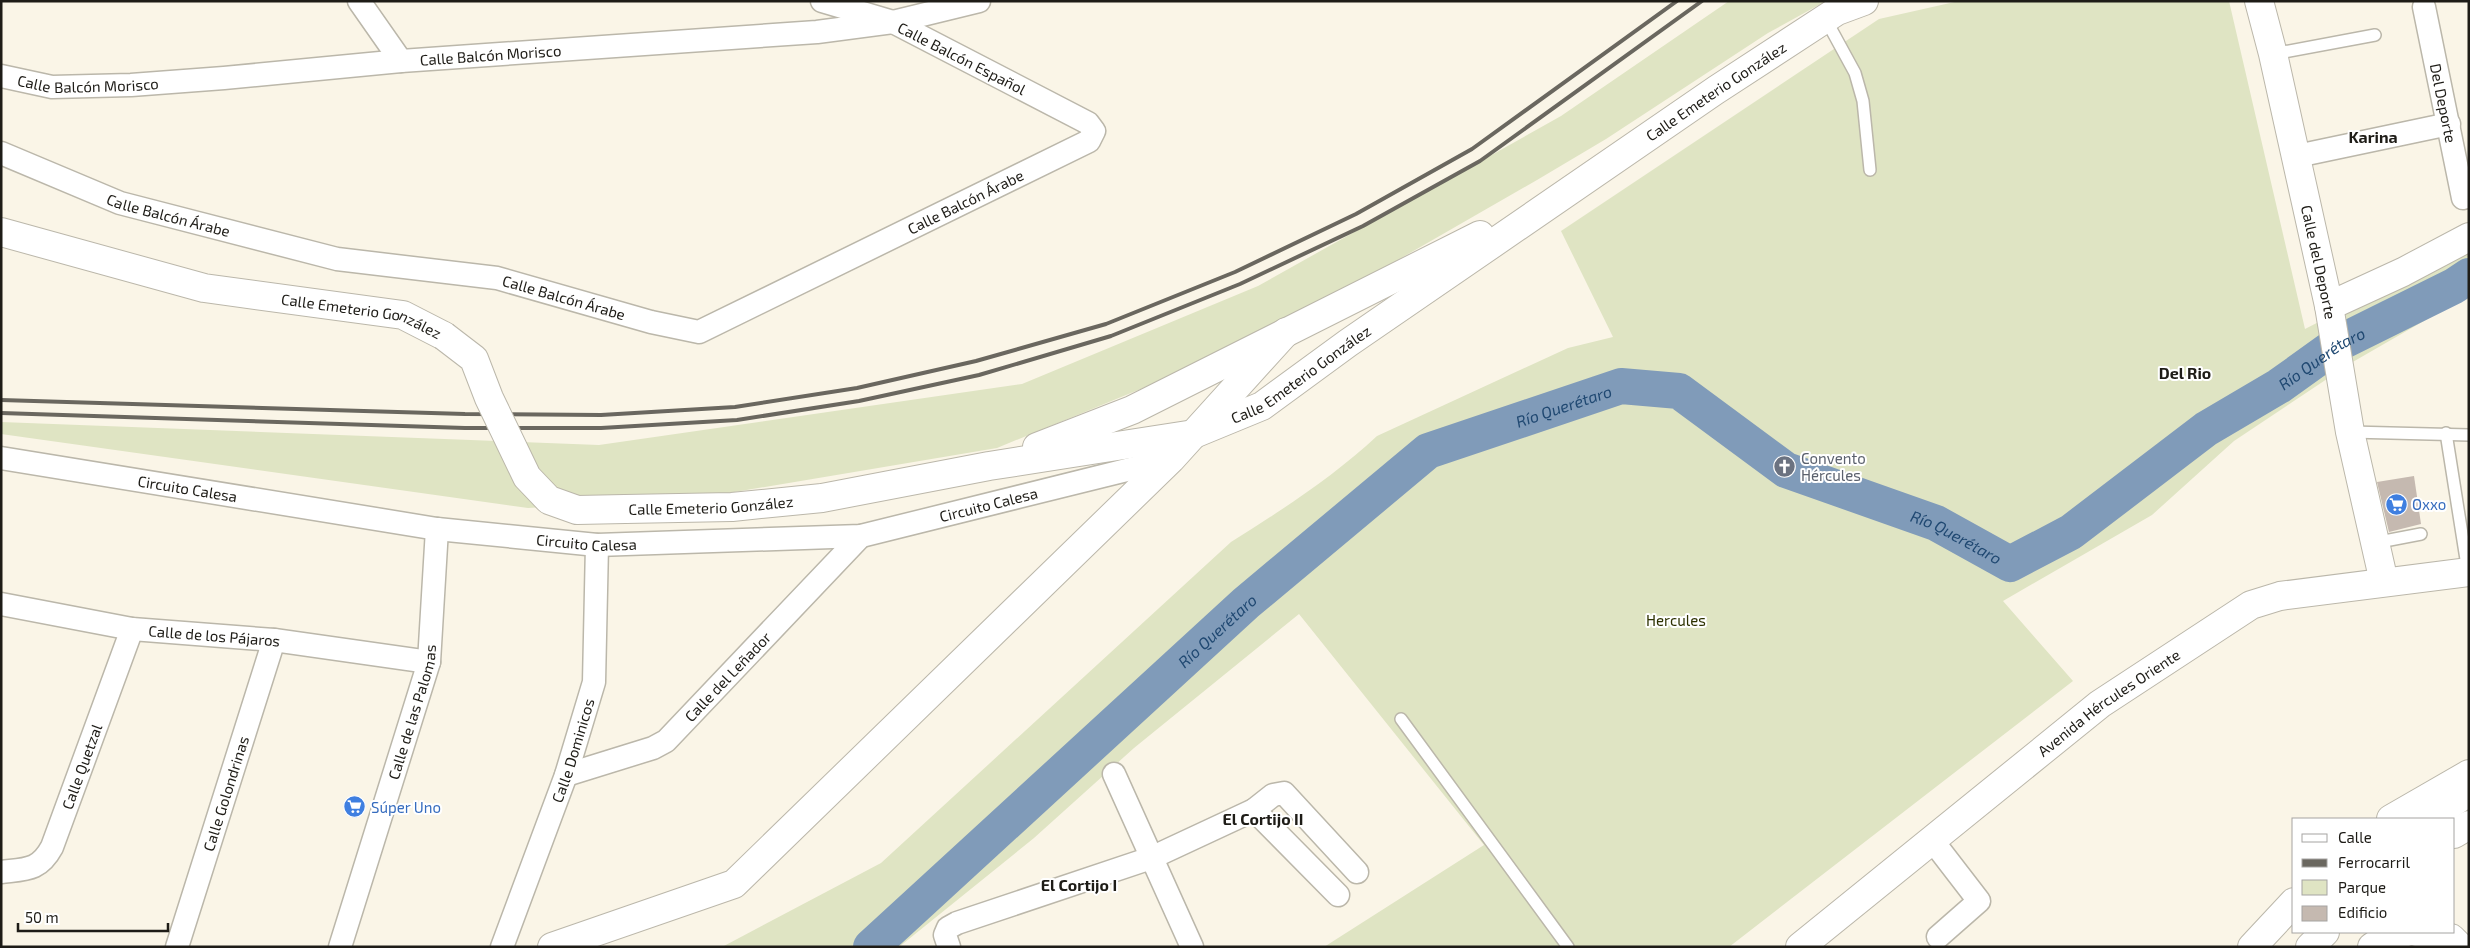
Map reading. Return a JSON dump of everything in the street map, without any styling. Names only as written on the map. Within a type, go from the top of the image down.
[{"type":"street","points":[[359,1],[401,62]]},
{"type":"street","name":"Calle Balcón Español","points":[[822,1],[893,22],[1088,123],[1094,131]]},
{"type":"street","name":"Calle Balcón Morisco","points":[[1,76],[52,87],[131,85],[401,62],[817,32],[893,22],[979,1]]},
{"type":"street","name":"Calle Emeterio González","points":[[1,232],[204,288],[403,315],[444,336],[474,359],[527,477],[549,500],[577,510],[732,507],[822,498],[989,466],[1194,434],[1262,406],[1348,343],[1825,18],[1837,10],[1864,1]]},
{"type":"street","name":"Calle del Deporte","points":[[2259,1],[2274,54],[2297,156],[2330,312],[2350,432],[2384,582]]},
{"type":"street","name":"Del Deporte","points":[[2424,6],[2464,198]]},
{"type":"street","points":[[2297,156],[2449,124]]},
{"type":"street","name":"Calle Balcón Árabe","points":[[1,152],[120,204],[337,259],[497,278],[651,322],[699,332],[1089,141],[1094,131]]},
{"type":"street","name":"Calle Emeterio González","points":[[989,466],[1132,410],[1572,189]]},
{"type":"street","points":[[2330,312],[2469,237]]},
{"type":"street","points":[[1331,310],[1349,324],[1348,343]]},
{"type":"street","points":[[552,947],[734,884],[1171,459],[1286,332]]},
{"type":"street","name":"Circuito Calesa","points":[[1,458],[437,529],[597,546],[861,536],[1171,459]]},
{"type":"street","name":"Calle de las Palomas","points":[[340,947],[428,662],[437,529]]},
{"type":"street","name":"Calle del Leñador","points":[[566,775],[652,748],[666,741],[861,536]]},
{"type":"street","name":"Calle Dominicos","points":[[502,947],[566,775],[594,682],[597,546]]},
{"type":"street","name":"Avenida Hércules Oriente","points":[[1800,947],[2100,704],[2251,605],[2280,596],[2468,572]]},
{"type":"street","name":"Calle de los Pájaros","points":[[1,604],[132,629],[274,640],[428,662]]},
{"type":"street","name":"Calle Quetzal","points":[[1,872],[32,869],[45,861],[52,847],[132,629]]},
{"type":"street","name":"Calle Golondrinas","points":[[177,947],[274,640]]},
{"type":"street","points":[[1114,774],[1192,947]]},
{"type":"street","points":[[2392,818],[2469,774]]},
{"type":"street","points":[[2430,818],[2469,792]]},
{"type":"street","points":[[949,947],[946,935],[948,928],[956,923],[1151,858],[1254,810],[1273,795],[1284,793],[1357,872]]},
{"type":"street","points":[[1254,810],[1338,895]]},
{"type":"street","points":[[2455,833],[2469,825]]},
{"type":"street","points":[[1932,840],[1979,901],[1938,937]]},
{"type":"street","points":[[2252,947],[2292,904]]},
{"type":"street","points":[[2278,947],[2292,932]]},
{"type":"street","points":[[2310,947],[2324,933]]},
{"type":"street","points":[[2372,947],[2391,934],[2399,933]]},
{"type":"street","points":[[2422,933],[2451,938],[2460,947]]},
{"type":"lane","points":[[1825,18],[1855,74],[1863,102],[1870,170]]},
{"type":"lane","points":[[2274,54],[2375,36]]},
{"type":"lane","points":[[2350,432],[2469,435]]},
{"type":"lane","points":[[2446,433],[2465,533],[2468,572]]},
{"type":"lane","points":[[2374,543],[2421,534]]},
{"type":"lane","points":[[1401,719],[1568,947]]},
{"type":"green space","points":[[1729,1],[1826,1],[1768,33],[1606,139],[1255,342],[997,448],[705,497],[528,508],[1,434],[1,422],[599,445],[1022,384],[1258,286],[1561,116]]},
{"type":"green space","name":"Hercules","points":[[1959,1],[2229,1],[2305,329],[2469,245],[2469,295],[2351,363],[2234,441],[2152,515],[2003,601],[2073,681],[1729,947],[1324,947],[1484,845],[1299,614],[1134,748],[1034,838],[899,947],[722,947],[881,863],[1231,542],[1325,479],[1377,436],[1568,348],[1613,337],[1561,231],[1879,19]]},
{"type":"building","name":"Oxxo","points":[[2414,476],[2421,524],[2389,532],[2377,482]]},
{"type":"waterway","name":"Río Querétaro","points":[[871,947],[1246,603],[1428,451],[1621,386],[1679,391],[1786,470],[1936,523],[2010,564],[2071,532],[2206,429],[2279,386],[2339,343],[2454,286],[2469,276]]},
{"type":"railway","points":[[1,400],[465,414],[601,415],[735,407],[857,388],[976,361],[1106,324],[1235,272],[1356,214],[1472,149],[1677,1]]},
{"type":"railway","points":[[1,413],[465,428],[601,428],[737,420],[859,401],[979,375],[1111,336],[1240,284],[1363,226],[1480,161],[1702,1]]},
{"type":"place","name":"Convento Hércules","points":[[1785,467]]},
{"type":"place","name":"Oxxo","points":[[2396,504]]},
{"type":"place","name":"Súper Uno","points":[[355,807]]},
{"type":"district","name":"Karina","points":[[2373,136]]},
{"type":"district","name":"Del Rio","points":[[2185,372]]},
{"type":"district","name":"El Cortijo II","points":[[1263,818]]},
{"type":"district","name":"El Cortijo I","points":[[1079,884]]}]
